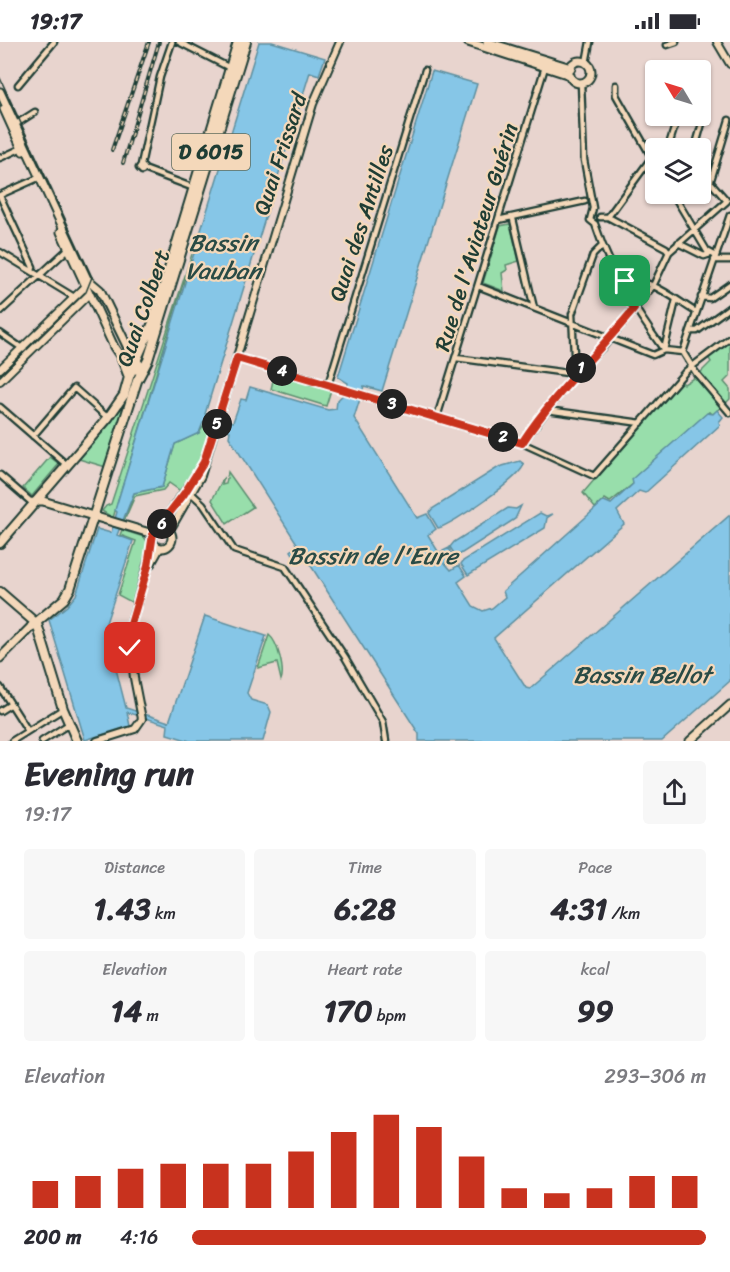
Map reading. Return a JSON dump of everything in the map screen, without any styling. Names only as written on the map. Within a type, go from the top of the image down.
[{"type":"main road","name":"Quai Colbert","points":[[34,624],[67,595],[142,370],[186,221],[193,187],[238,42]]},
{"type":"main road","name":"Quai Colbert","points":[[0,543],[3,533],[37,501],[68,466],[124,395],[129,377],[152,325],[180,230],[196,203],[246,42]]},
{"type":"main road","points":[[468,42],[545,66],[570,71]]},
{"type":"main road","points":[[487,42],[570,71],[574,81],[581,83],[591,75],[586,63],[577,62],[570,71]]},
{"type":"main road","points":[[0,92],[22,148],[68,250],[90,290],[129,377]]},
{"type":"main road","points":[[0,100],[87,279],[90,290],[137,359],[142,370]]},
{"type":"main road","points":[[129,350],[142,347]]},
{"type":"main road","points":[[122,359],[133,368],[142,370]]},
{"type":"main road","points":[[37,501],[122,525],[155,531],[170,530],[173,537],[171,543],[157,546],[155,531]]},
{"type":"main road","points":[[0,592],[34,624],[43,642],[63,709],[77,741]]},
{"type":"main road","points":[[0,658],[34,624]]},
{"type":"main road","points":[[690,741],[730,705]]},
{"type":"main road","points":[[697,741],[730,711]]},
{"type":"street","points":[[172,42],[160,77],[143,167],[193,187],[197,192],[196,203]]},
{"type":"street","points":[[179,42],[230,68],[235,77]]},
{"type":"street","name":"Quai Frissard","points":[[189,491],[204,462],[216,427],[313,104],[340,42]]},
{"type":"street","points":[[586,63],[590,42]]},
{"type":"street","points":[[667,45],[676,42]]},
{"type":"street","points":[[717,42],[730,64]]},
{"type":"street","points":[[18,85],[52,43]]},
{"type":"street","points":[[230,68],[239,65]]},
{"type":"street","name":"Rue de l'Aviateur Guérin","points":[[437,417],[545,66]]},
{"type":"street","name":"Quai des Antilles","points":[[328,385],[425,70]]},
{"type":"street","points":[[581,83],[584,160],[593,214],[590,220],[595,224],[602,246],[634,309],[664,350]]},
{"type":"street","points":[[616,85],[616,96],[645,143]]},
{"type":"street","points":[[13,126],[35,112]]},
{"type":"street","points":[[711,180],[729,120]]},
{"type":"street","points":[[0,158],[22,148]]},
{"type":"street","points":[[608,217],[645,169]]},
{"type":"street","points":[[32,271],[33,267],[0,196],[36,179]]},
{"type":"street","points":[[522,443],[574,374],[610,338],[653,286],[669,252],[728,202],[711,184]]},
{"type":"street","points":[[498,220],[513,219],[585,201]]},
{"type":"street","points":[[681,204],[713,257]]},
{"type":"street","points":[[593,214],[608,217],[666,248],[669,252]]},
{"type":"street","points":[[683,352],[692,331],[713,257],[730,215]]},
{"type":"street","points":[[595,224],[600,217]]},
{"type":"street","points":[[513,219],[534,308]]},
{"type":"street","points":[[678,243],[704,256],[730,260]]},
{"type":"street","points":[[574,374],[570,322],[593,255],[602,246]]},
{"type":"street","points":[[0,312],[68,250]]},
{"type":"street","points":[[0,252],[74,297]]},
{"type":"street","points":[[620,282],[630,279],[653,286],[696,312]]},
{"type":"street","points":[[478,286],[653,356],[664,350],[683,352]]},
{"type":"street","points":[[701,297],[710,298],[730,286]]},
{"type":"street","points":[[0,369],[74,297],[90,290]]},
{"type":"street","points":[[0,381],[90,290]]},
{"type":"street","points":[[664,350],[676,300]]},
{"type":"street","points":[[692,331],[730,307]]},
{"type":"street","points":[[0,333],[29,352]]},
{"type":"street","points":[[237,358],[522,443],[594,476],[692,366],[730,338]]},
{"type":"street","points":[[683,352],[696,373],[730,413]]},
{"type":"street","points":[[456,358],[574,374]]},
{"type":"street","points":[[33,436],[74,388],[108,418]]},
{"type":"street","points":[[0,407],[68,466]]},
{"type":"street","points":[[547,410],[641,423]]},
{"type":"street","points":[[0,475],[30,501],[37,501]]},
{"type":"street","points":[[170,530],[189,491]]},
{"type":"street","points":[[155,531],[189,491]]},
{"type":"street","points":[[189,491],[203,504],[234,550],[285,567],[345,657],[383,722],[386,741]]},
{"type":"street","points":[[97,741],[131,731],[142,715],[134,678],[129,631],[148,566],[157,546]]},
{"type":"street","points":[[0,687],[28,731]]},
{"type":"street","points":[[0,711],[11,704]]},
{"type":"street","points":[[12,741],[63,709]]},
{"type":"street","points":[[42,741],[69,724]]},
{"type":"green space","points":[[510,224],[519,261],[506,265],[507,270],[502,273],[504,291],[483,283],[500,226]]},
{"type":"green space","points":[[192,254],[113,518],[102,511],[111,504]]},
{"type":"green space","points":[[730,340],[730,376],[724,382],[730,389],[730,399],[726,403],[700,373],[711,362],[708,357]]},
{"type":"green space","points":[[275,372],[331,390],[326,406],[271,389]]},
{"type":"green space","points":[[695,377],[721,407],[713,414],[709,412],[704,416],[636,476],[633,484],[610,502],[605,499],[595,508],[583,493],[680,380],[684,384]]},
{"type":"green space","points":[[132,382],[135,383],[106,467],[79,459],[121,408]]},
{"type":"green space","points":[[205,424],[212,426],[200,463],[182,492],[169,483],[163,490],[135,496],[124,521],[134,493],[162,487],[175,444],[199,433]]},
{"type":"green space","points":[[50,457],[59,464],[32,496],[23,488]]},
{"type":"green space","points":[[228,472],[253,507],[227,524],[212,500],[224,477],[222,485],[226,484]]},
{"type":"green space","points":[[122,530],[144,537],[150,545],[133,603],[118,595],[136,541],[120,535]]},
{"type":"green space","points":[[269,635],[280,657],[281,680],[277,663],[258,668]]},
{"type":"water","points":[[259,42],[272,42],[325,58],[319,75],[310,72],[205,414],[233,422],[241,399],[246,400],[250,387],[328,410],[336,409],[337,401],[345,392],[348,383],[338,377],[432,71],[477,84],[382,391],[364,386],[354,418],[417,518],[427,514],[436,529],[428,535],[439,553],[449,548],[453,557],[445,563],[451,570],[459,565],[466,576],[458,582],[473,606],[483,611],[492,608],[505,597],[503,591],[604,501],[611,504],[633,484],[632,479],[707,413],[713,414],[717,410],[723,417],[719,422],[720,425],[645,493],[639,491],[617,511],[624,524],[494,638],[526,688],[530,689],[730,515],[730,681],[662,741],[419,741],[419,734],[304,555],[296,559],[291,551],[298,545],[229,437],[230,431],[203,423],[199,433],[175,444],[162,487],[134,493],[117,535],[133,541],[105,626],[126,708],[169,722],[205,616],[266,636],[247,693],[251,700],[268,705],[271,712],[263,741],[190,741],[167,734],[168,725],[127,712],[130,726],[85,740],[49,620],[67,606],[76,595],[97,529],[111,533],[117,512],[115,510]]},
{"type":"water","points":[[520,461],[524,464],[520,471],[499,490],[456,519],[438,528],[429,513],[432,509],[499,467]]},
{"type":"water","points":[[521,506],[515,519],[459,555],[455,555],[450,547],[454,542],[508,508],[516,509]]},
{"type":"water","points":[[540,513],[546,516],[553,514],[547,518],[545,528],[468,575],[461,564],[463,561]]},
{"type":"tram line","points":[[0,78],[92,277],[86,292],[0,376]]},
{"type":"railway","points":[[112,150],[149,42]]},
{"type":"railway","points":[[123,163],[159,42]]},
{"type":"route","points":[[130,648],[129,631],[148,566],[153,534],[165,521],[204,462],[237,358],[522,443],[574,374],[605,345],[634,309],[620,282],[625,281]]},
{"type":"water label","name":"Bassin Vauban","points":[[223,257]]},
{"type":"water label","name":"Bassin de l'Eure","points":[[373,556]]},
{"type":"water label","name":"Bassin Bellot","points":[[642,675]]}]
